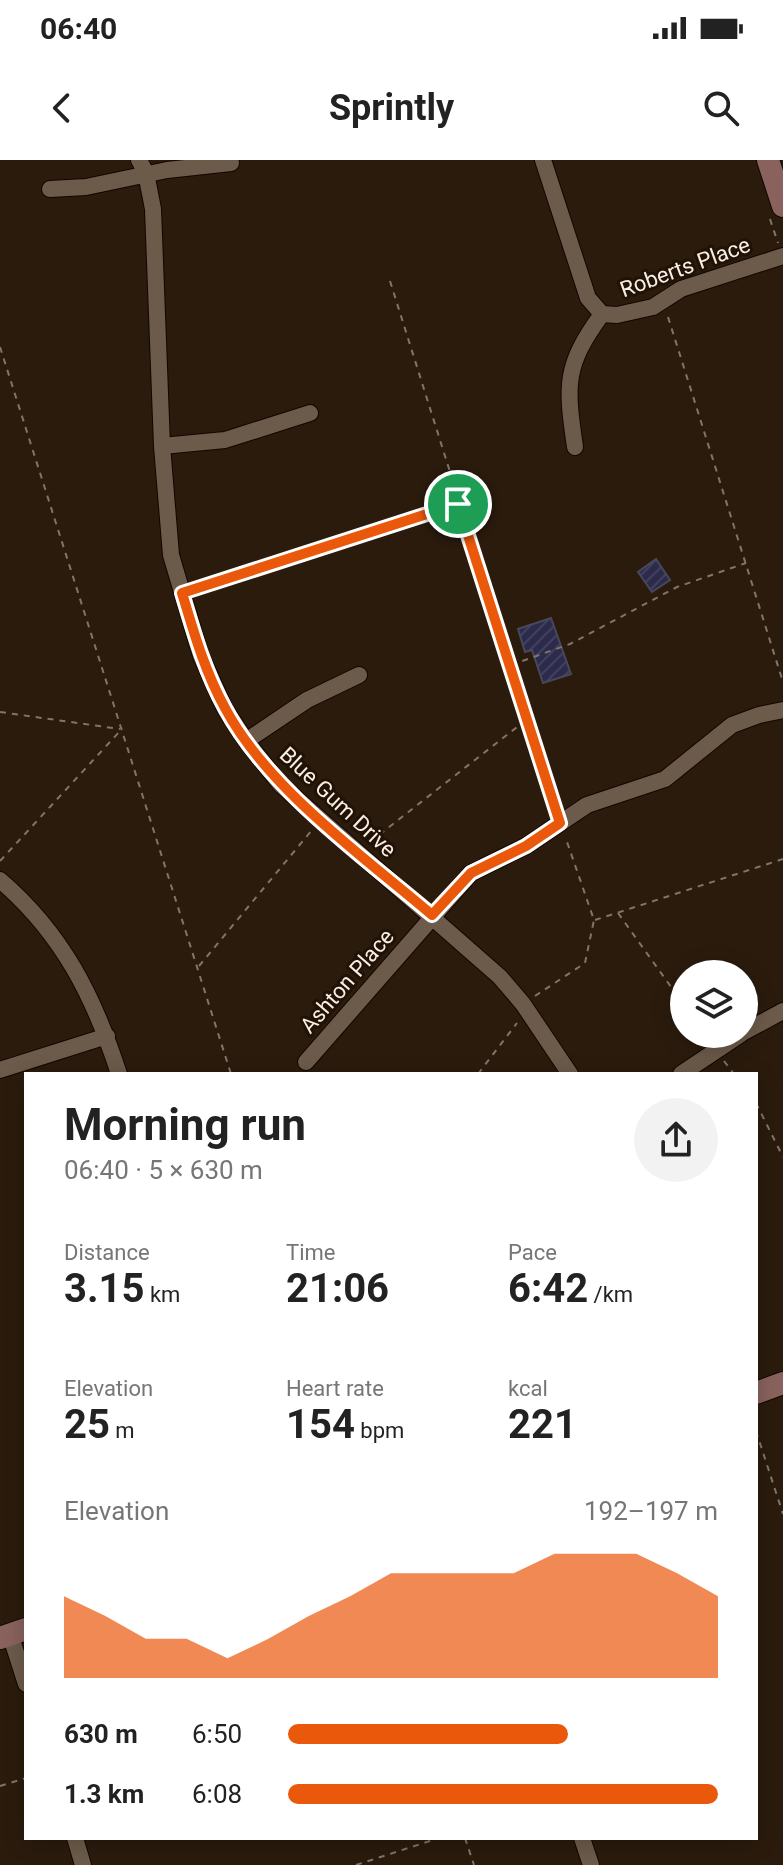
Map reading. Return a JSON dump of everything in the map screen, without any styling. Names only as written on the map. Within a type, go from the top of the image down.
[{"type":"street","points":[[543,160],[588,298],[602,314],[582,342],[573,362],[570,412],[575,447]]},
{"type":"street","points":[[768,160],[783,206]]},
{"type":"street","points":[[50,189],[86,187],[145,164],[231,163]]},
{"type":"street","name":"Blue Gum Drive","points":[[145,164],[153,209],[162,446],[171,555],[201,656],[225,709],[281,785],[500,977],[525,1007],[569,1072]]},
{"type":"street","name":"Roberts Place","points":[[602,314],[617,315],[653,307],[681,289],[783,256]]},
{"type":"street","points":[[162,446],[225,440],[310,413]]},
{"type":"street","points":[[246,741],[307,700],[359,675]]},
{"type":"street","name":"Ashton Place","points":[[306,1062],[471,873],[526,846],[587,805],[665,779],[732,725],[783,710]]},
{"type":"street","points":[[0,880],[37,916],[89,992],[118,1072]]},
{"type":"street","points":[[758,1025],[783,1011]]},
{"type":"street","points":[[0,1070],[107,1036]]},
{"type":"street","points":[[684,1072],[720,1048]]},
{"type":"street","points":[[758,1392],[783,1383]]},
{"type":"street","points":[[12,1634],[24,1677]]},
{"type":"street","points":[[76,1840],[83,1865]]},
{"type":"street","points":[[583,1840],[591,1865]]},
{"type":"path","points":[[390,281],[458,504],[594,920],[585,963],[525,1007],[479,1072]]},
{"type":"path","points":[[663,300],[783,682]]},
{"type":"path","points":[[0,347],[230,1072]]},
{"type":"path","points":[[182,593],[458,504]]},
{"type":"path","points":[[510,666],[570,644],[677,587],[746,563]]},
{"type":"path","points":[[0,712],[122,729]]},
{"type":"path","points":[[358,852],[527,720]]},
{"type":"path","points":[[0,861],[122,729]]},
{"type":"path","points":[[197,967],[320,819]]},
{"type":"path","points":[[594,920],[783,859]]},
{"type":"path","points":[[618,912],[670,985]]},
{"type":"path","points":[[758,1107],[783,1157]]},
{"type":"path","points":[[758,1437],[783,1514]]},
{"type":"path","points":[[0,1786],[24,1779]]},
{"type":"path","points":[[356,1865],[433,1840]]},
{"type":"path","points":[[466,1840],[474,1865]]},
{"type":"building","points":[[656,559],[670,580],[652,592],[638,572]]},
{"type":"building","points":[[551,618],[571,674],[543,683],[532,650],[525,652],[518,629]]},
{"type":"route","points":[[458,504],[560,823],[526,846],[471,873],[432,915],[281,785],[246,741],[225,709],[201,656],[182,593],[458,504]]}]
